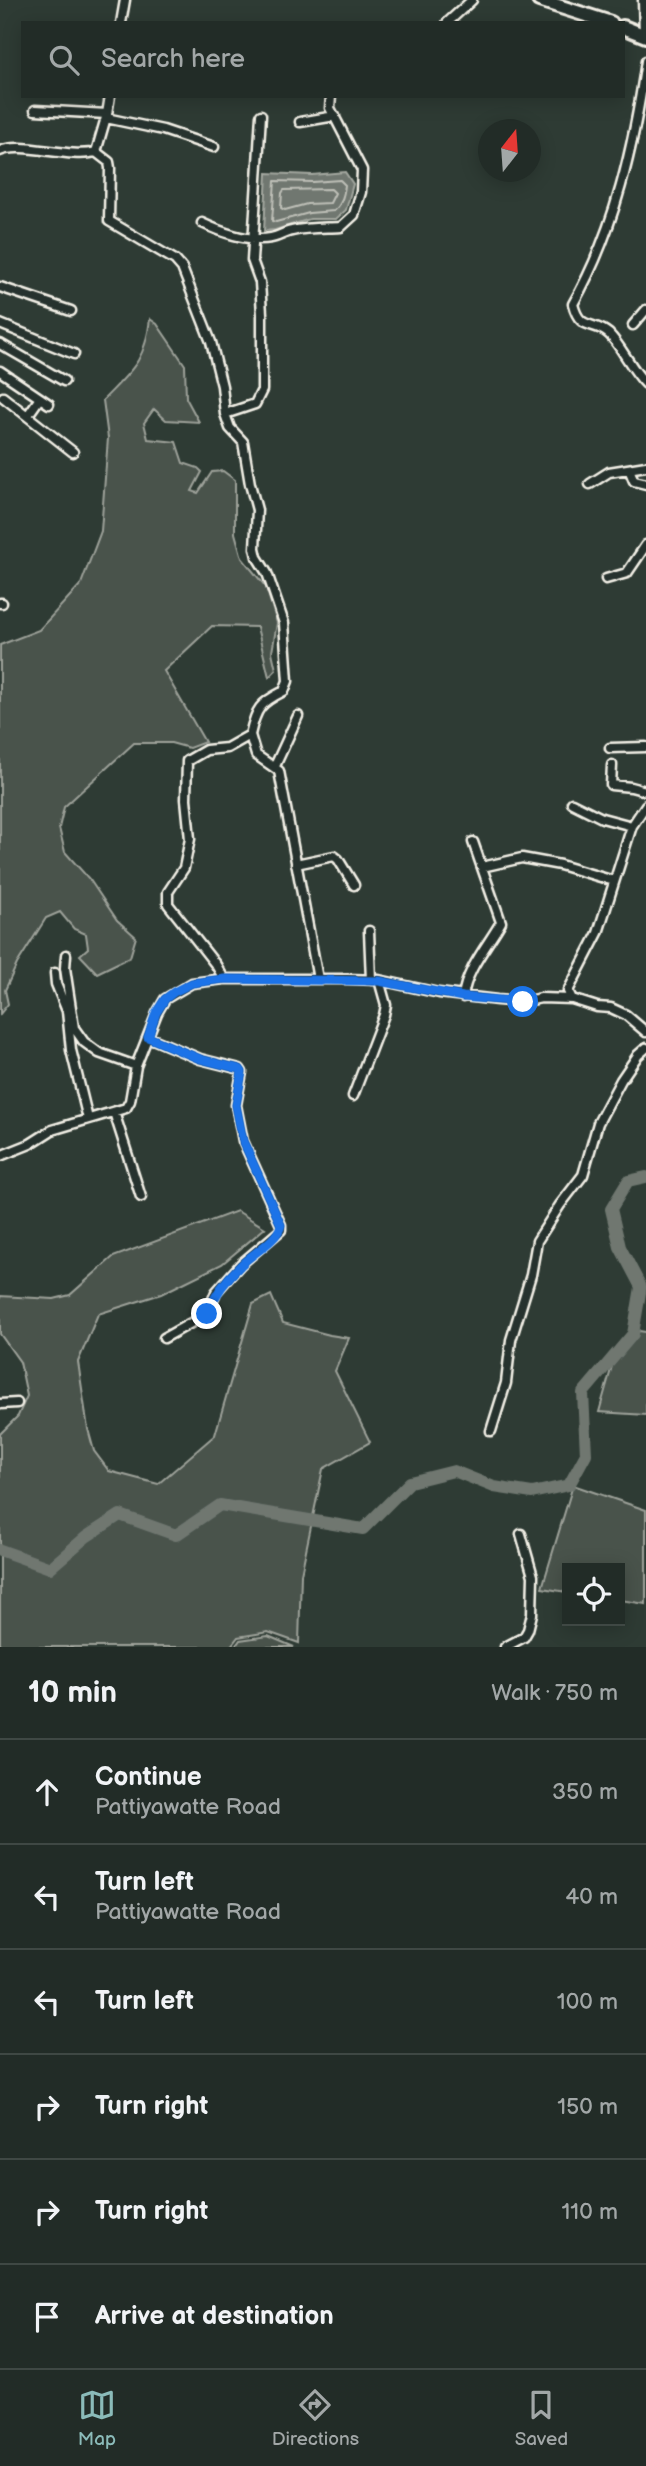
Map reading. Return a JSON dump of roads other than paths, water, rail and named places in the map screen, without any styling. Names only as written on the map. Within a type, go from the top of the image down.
[{"type":"main road","points":[[539,0],[605,21]]},
{"type":"main road","points":[[625,28],[645,35]]},
{"type":"street","points":[[121,21],[125,0]]},
{"type":"street","points":[[449,21],[472,0]]},
{"type":"street","points":[[643,0],[645,35]]},
{"type":"street","points":[[646,61],[615,210],[589,276],[573,304],[577,318],[584,324],[608,334],[646,384]]},
{"type":"street","points":[[96,152],[110,98]]},
{"type":"street","points":[[202,223],[216,230],[254,238],[272,238],[288,231],[306,228],[341,227],[354,215],[362,170],[330,108],[331,98]]},
{"type":"street","points":[[35,110],[106,116],[214,147]]},
{"type":"street","points":[[225,414],[255,404],[262,390],[260,282],[252,260],[261,115]]},
{"type":"street","points":[[300,122],[335,116]]},
{"type":"street","points":[[0,151],[13,148],[83,155],[96,152]]},
{"type":"street","points":[[96,152],[109,162],[109,221],[167,254],[182,268],[211,342],[222,386],[225,414],[230,428],[243,442],[257,510],[255,548],[267,573],[284,623],[288,681],[284,691],[264,701],[255,713],[250,735],[256,755],[279,771],[318,979]]},
{"type":"street","points":[[0,287],[71,311]]},
{"type":"street","points":[[633,325],[646,310]]},
{"type":"street","points":[[0,324],[74,354]]},
{"type":"street","points":[[0,344],[64,380]]},
{"type":"street","points":[[0,371],[49,404]]},
{"type":"street","points":[[3,397],[73,452]]},
{"type":"street","points":[[28,415],[40,398]]},
{"type":"street","points":[[590,484],[609,472],[646,466]]},
{"type":"street","points":[[629,469],[634,481],[646,484]]},
{"type":"street","points":[[606,579],[627,573],[646,545]]},
{"type":"street","points":[[275,766],[299,716]]},
{"type":"street","points":[[224,979],[169,904],[168,891],[184,868],[190,839],[186,799],[187,761],[206,750],[227,748],[250,735]]},
{"type":"street","points":[[610,748],[646,747]]},
{"type":"street","points":[[612,765],[611,785],[646,791]]},
{"type":"street","points":[[572,803],[602,818],[632,826]]},
{"type":"street","points":[[572,999],[568,991],[598,933],[632,826],[646,805]]},
{"type":"street","points":[[463,997],[464,986],[474,965],[501,922],[473,842]]},
{"type":"street","points":[[296,864],[334,856],[354,884]]},
{"type":"street","points":[[482,867],[522,858],[560,865],[614,881]]},
{"type":"street","points":[[353,1096],[386,1005],[375,980],[369,931]]},
{"type":"street","points":[[66,955],[65,968],[74,1028],[84,1042],[99,1053],[136,1066]]},
{"type":"street","points":[[55,973],[56,984],[67,1012],[71,1050],[88,1119]]},
{"type":"street","points":[[0,1156],[30,1144],[52,1130],[126,1108],[130,1101],[136,1066],[156,1013],[165,999],[192,983],[224,979],[375,980],[463,997],[523,1002],[541,998],[572,999],[597,1007],[611,1008],[626,1015],[646,1032]]},
{"type":"street","points":[[148,1037],[200,1059],[240,1069],[242,1072],[236,1105],[243,1141],[281,1225],[276,1234],[241,1264],[216,1292],[207,1314],[164,1338]]},
{"type":"street","points":[[491,1431],[506,1383],[511,1340],[531,1275],[537,1241],[583,1175],[598,1123],[621,1080],[646,1048]]},
{"type":"street","points":[[114,1112],[141,1197]]},
{"type":"street","points":[[0,1404],[17,1403]]},
{"type":"street","points":[[505,1647],[523,1637],[532,1615],[533,1576],[521,1534]]},
{"type":"water","points":[[345,172],[353,184],[346,210],[336,219],[310,219],[264,231],[267,173],[312,175]]},
{"type":"waterway","points":[[0,1550],[50,1568],[86,1537],[120,1515],[176,1535],[220,1505],[363,1529],[410,1482],[454,1471],[494,1487],[532,1493],[569,1485],[586,1454],[583,1393],[633,1334],[641,1287],[620,1247],[611,1209],[628,1181],[646,1177]]}]
